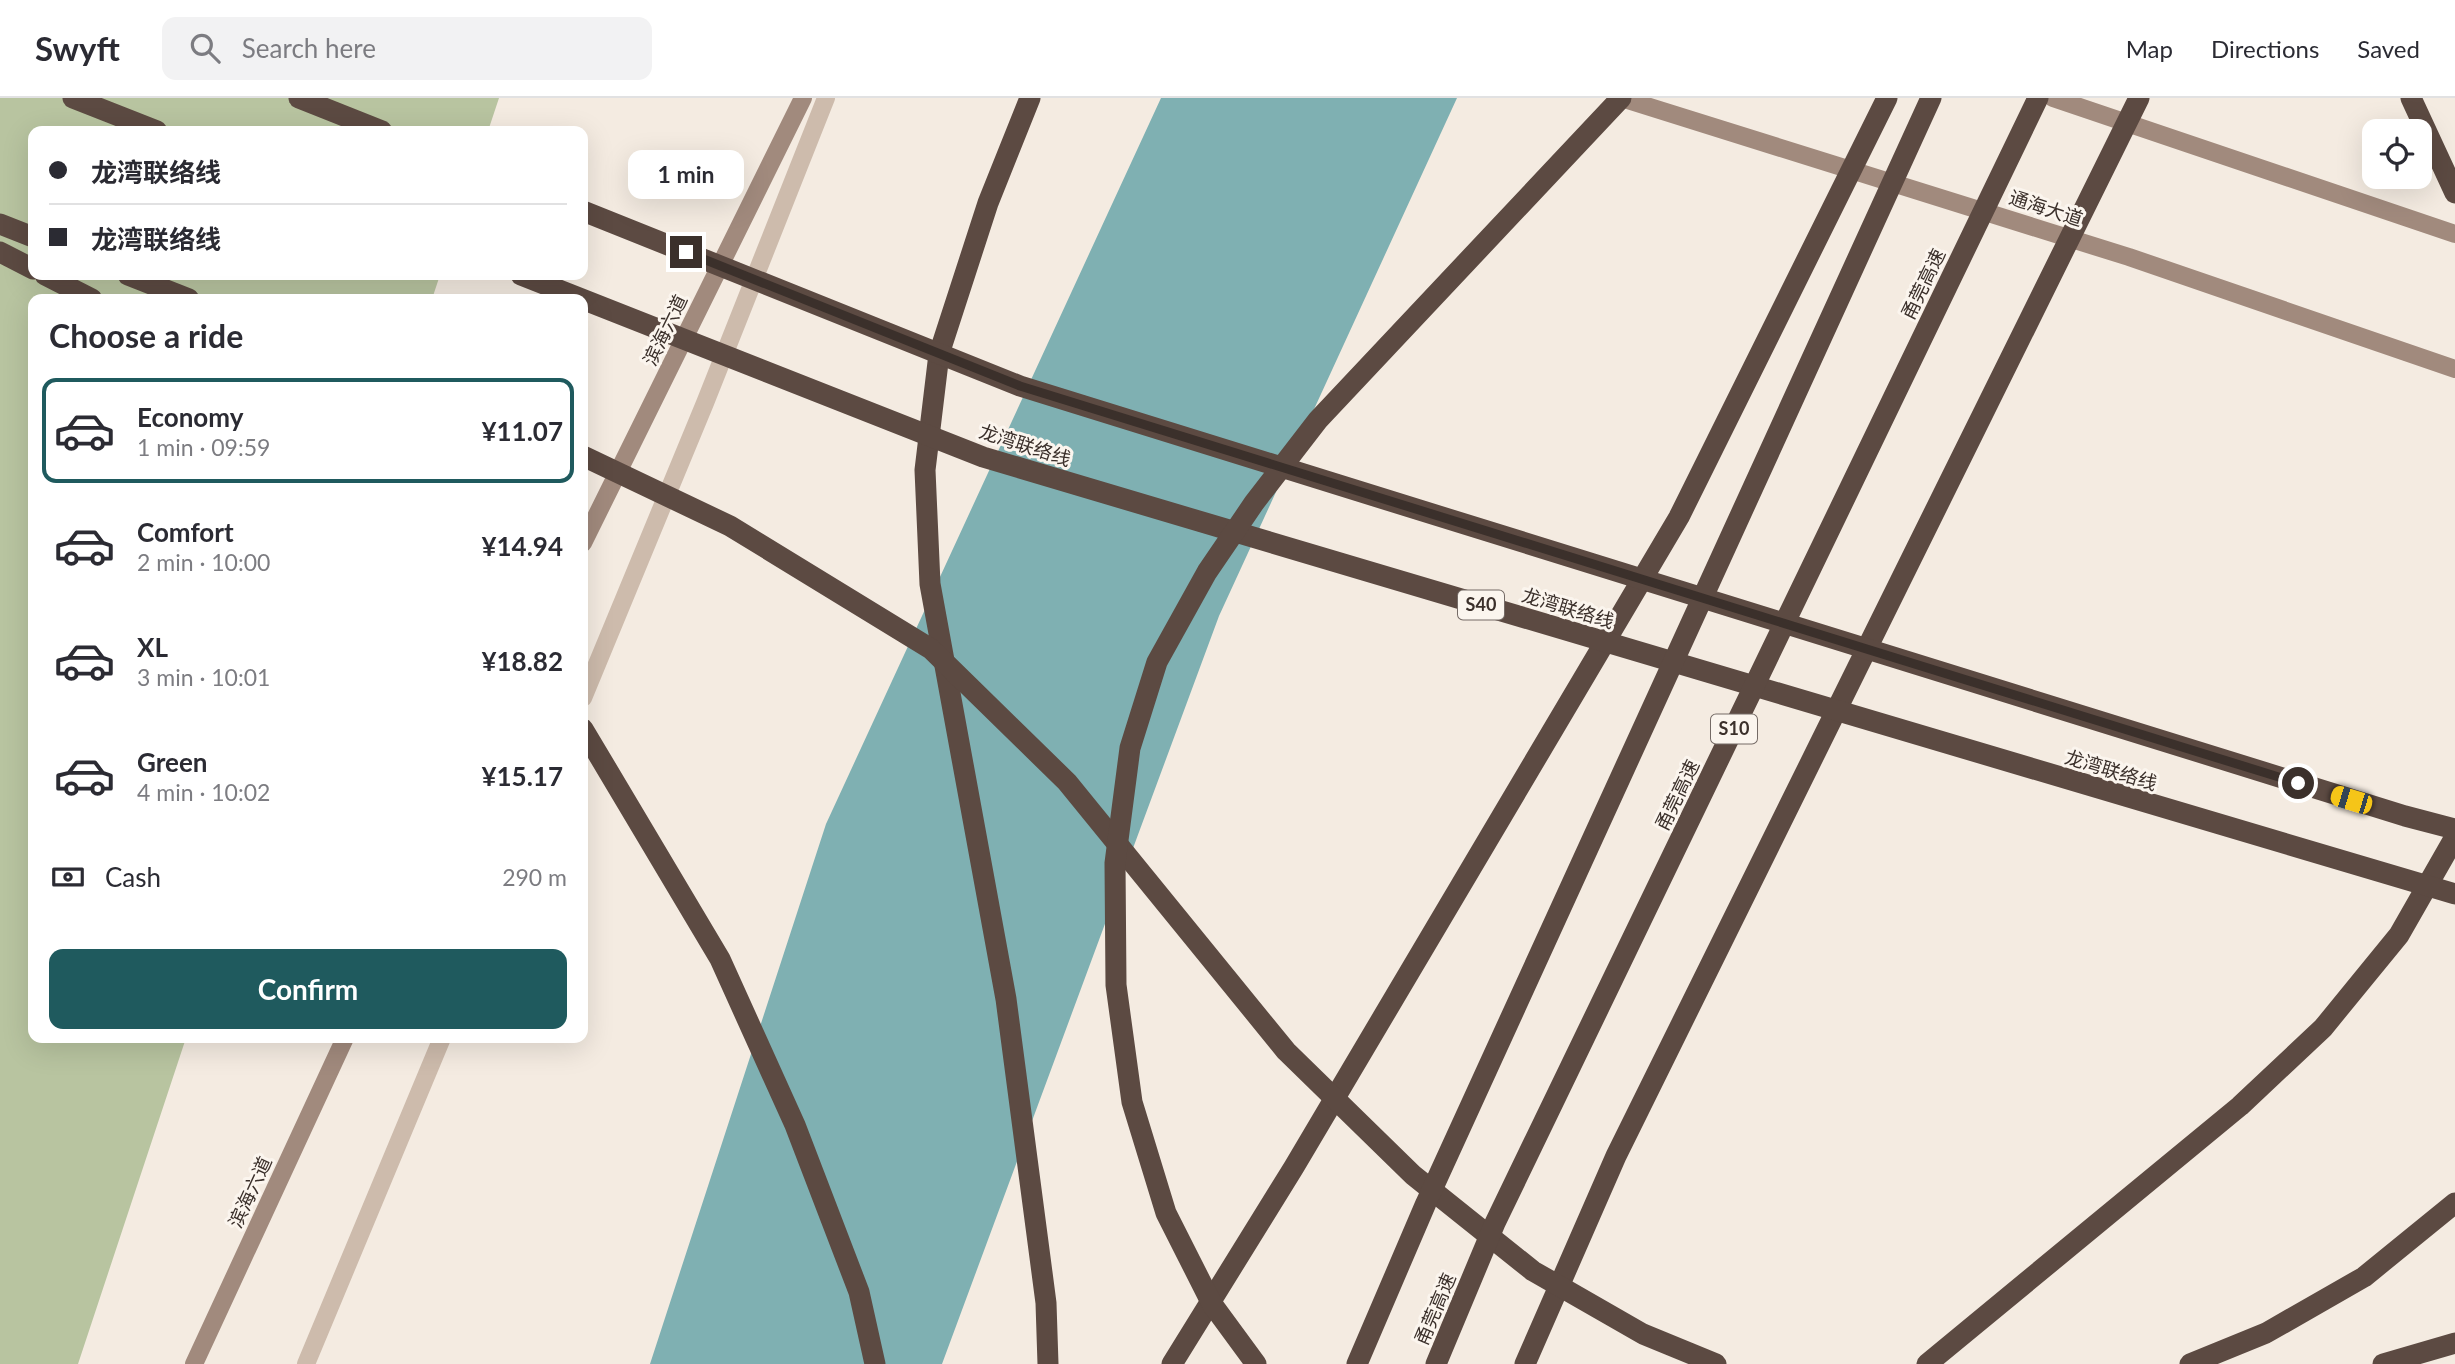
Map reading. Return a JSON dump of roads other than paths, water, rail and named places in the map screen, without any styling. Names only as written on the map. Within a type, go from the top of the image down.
[{"type":"highway","points":[[73,98],[144,126]]},
{"type":"highway","points":[[299,98],[370,126]]},
{"type":"highway","points":[[1030,98],[988,203],[939,354],[925,470],[930,584],[1006,999],[1046,1303],[1048,1364]]},
{"type":"highway","points":[[1256,1364],[1212,1304],[1166,1213],[1132,1102],[1116,985],[1115,863],[1130,748],[1157,662],[1207,572],[1254,503],[1318,420],[1621,98]]},
{"type":"highway","points":[[1171,1364],[1294,1167],[1679,517],[1887,98]]},
{"type":"highway","points":[[1357,1364],[1426,1203],[1931,98]]},
{"type":"highway","name":"甬莞高速","points":[[1436,1364],[1501,1211],[2038,98]]},
{"type":"highway","points":[[1525,1364],[1616,1156],[2139,98]]},
{"type":"highway","points":[[2411,98],[2455,193]]},
{"type":"highway","points":[[588,213],[1020,386],[2404,817],[2455,829]]},
{"type":"highway","points":[[0,224],[28,235]]},
{"type":"highway","points":[[0,252],[28,266]]},
{"type":"highway","points":[[55,280],[82,294]]},
{"type":"highway","points":[[141,280],[176,294]]},
{"type":"highway","name":"龙湾联络线","points":[[534,280],[569,294]]},
{"type":"highway","name":"龙湾联络线","points":[[588,301],[983,457],[2455,894]]},
{"type":"highway","points":[[588,458],[730,526],[931,649],[1067,782],[1286,1051],[1413,1175],[1533,1270],[1643,1334],[1716,1364]]},
{"type":"highway","points":[[588,737],[720,959],[795,1125],[855,1279],[875,1364]]},
{"type":"highway","points":[[1927,1364],[2240,1106],[2323,1028],[2399,935],[2455,837]]},
{"type":"highway","points":[[2190,1364],[2266,1333],[2364,1277],[2455,1203]]},
{"type":"highway","points":[[2383,1364],[2455,1343]]},
{"type":"main road","name":"滨海六道","points":[[588,533],[803,98]]},
{"type":"main road","name":"通海大道","points":[[1621,98],[2070,238],[2455,369]]},
{"type":"main road","points":[[2053,98],[2455,234]]},
{"type":"main road","name":"滨海六道","points":[[194,1364],[343,1043]]},
{"type":"street","points":[[588,686],[700,416],[826,98]]},
{"type":"street","points":[[306,1364],[440,1043]]},
{"type":"water","points":[[1161,98],[1457,98],[1219,616],[942,1364],[650,1364],[826,824]]}]
